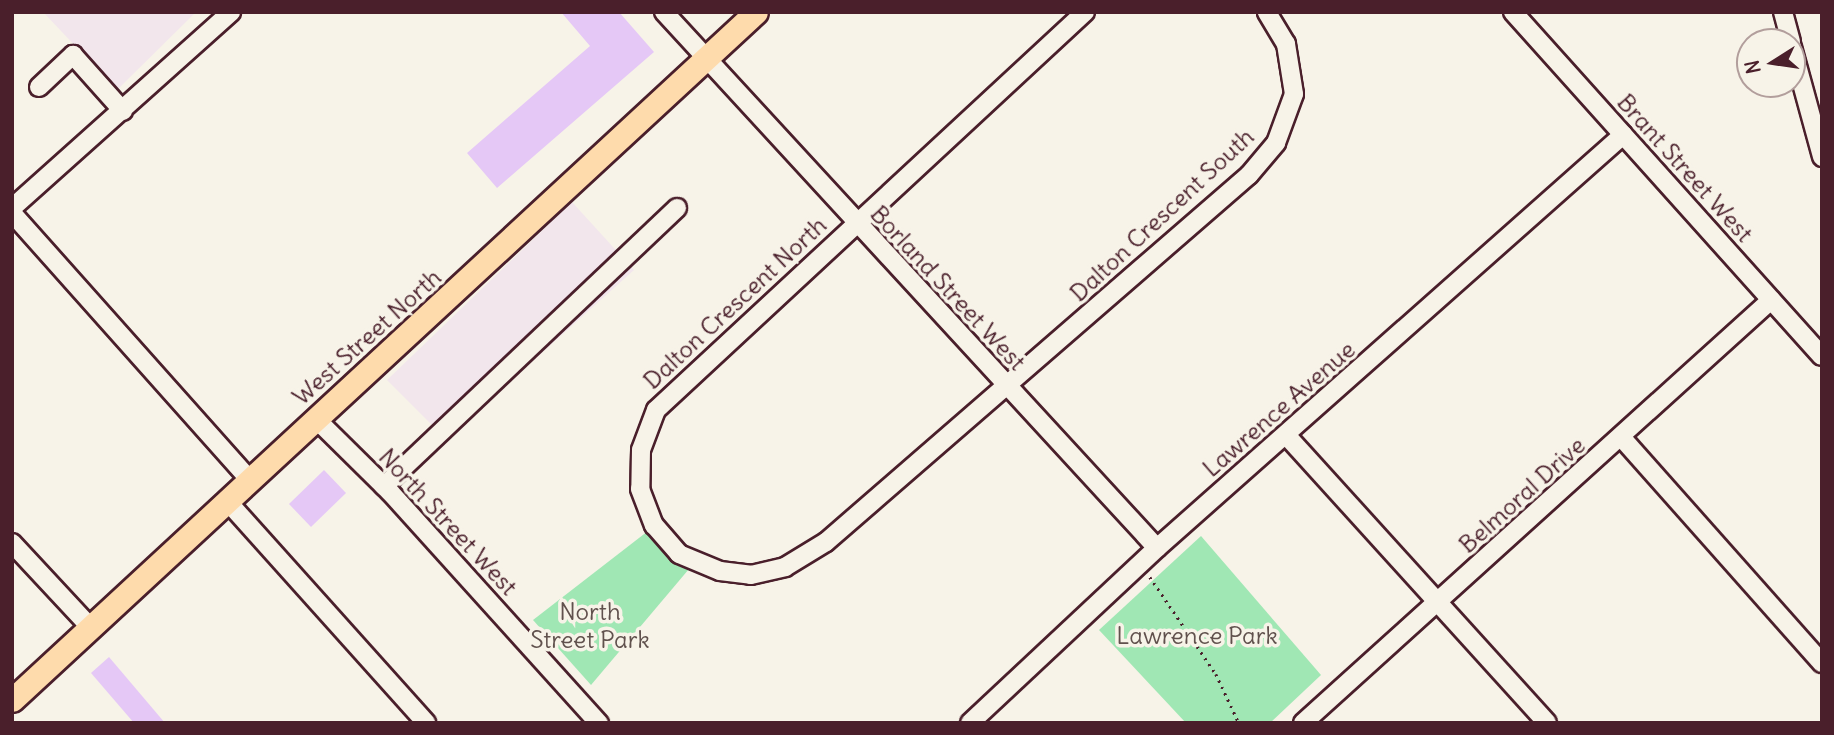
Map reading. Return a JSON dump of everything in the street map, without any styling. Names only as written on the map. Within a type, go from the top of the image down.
[{"type":"main road","name":"West Street North","points":[[12,700],[756,12]]},
{"type":"street","points":[[231,12],[12,210],[250,480]]},
{"type":"street","name":"Borland Street West","points":[[664,12],[705,60],[1157,548]]},
{"type":"street","points":[[856,224],[1085,12]]},
{"type":"street","name":"Dalton Crescent South","points":[[1008,388],[1250,174],[1276,143],[1294,94],[1292,62],[1267,12]]},
{"type":"street","name":"Brant Street West","points":[[1513,12],[1822,356]]},
{"type":"street","points":[[39,87],[73,55],[123,111]]},
{"type":"street","points":[[1806,98],[1822,157]]},
{"type":"street","name":"Lawrence Avenue","points":[[970,723],[1142,561],[1287,436],[1623,135]]},
{"type":"street","points":[[384,486],[677,208]]},
{"type":"street","name":"Dalton Crescent North","points":[[856,224],[656,410],[639,468],[645,506],[665,540],[679,554],[720,571],[751,575],[785,567],[845,528],[1008,388]]},
{"type":"street","name":"Belmoral Drive","points":[[1303,723],[1622,438],[1771,300]]},
{"type":"street","name":"North Street West","points":[[316,419],[384,486],[598,723]]},
{"type":"street","points":[[1287,436],[1437,605],[1547,723]]},
{"type":"street","points":[[1622,438],[1822,663]]},
{"type":"street","points":[[228,502],[426,723]]},
{"type":"street","points":[[12,543],[90,627]]},
{"type":"path","points":[[1142,561],[1159,597],[1216,674],[1240,723]]},
{"type":"shaded area","points":[[43,12],[196,12],[117,90]]},
{"type":"shaded area","points":[[572,202],[634,270],[446,439],[387,380]]},
{"type":"green space","name":"North Street Park","points":[[648,531],[689,569],[591,685],[533,620]]},
{"type":"green space","name":"Lawrence Park","points":[[1201,536],[1321,675],[1270,723],[1186,723],[1099,630]]},
{"type":"building","points":[[561,12],[619,12],[654,52],[497,188],[467,153],[590,46]]},
{"type":"building","points":[[324,470],[346,493],[311,527],[289,504]]},
{"type":"building","points":[[109,657],[165,723],[134,723],[91,673]]}]
